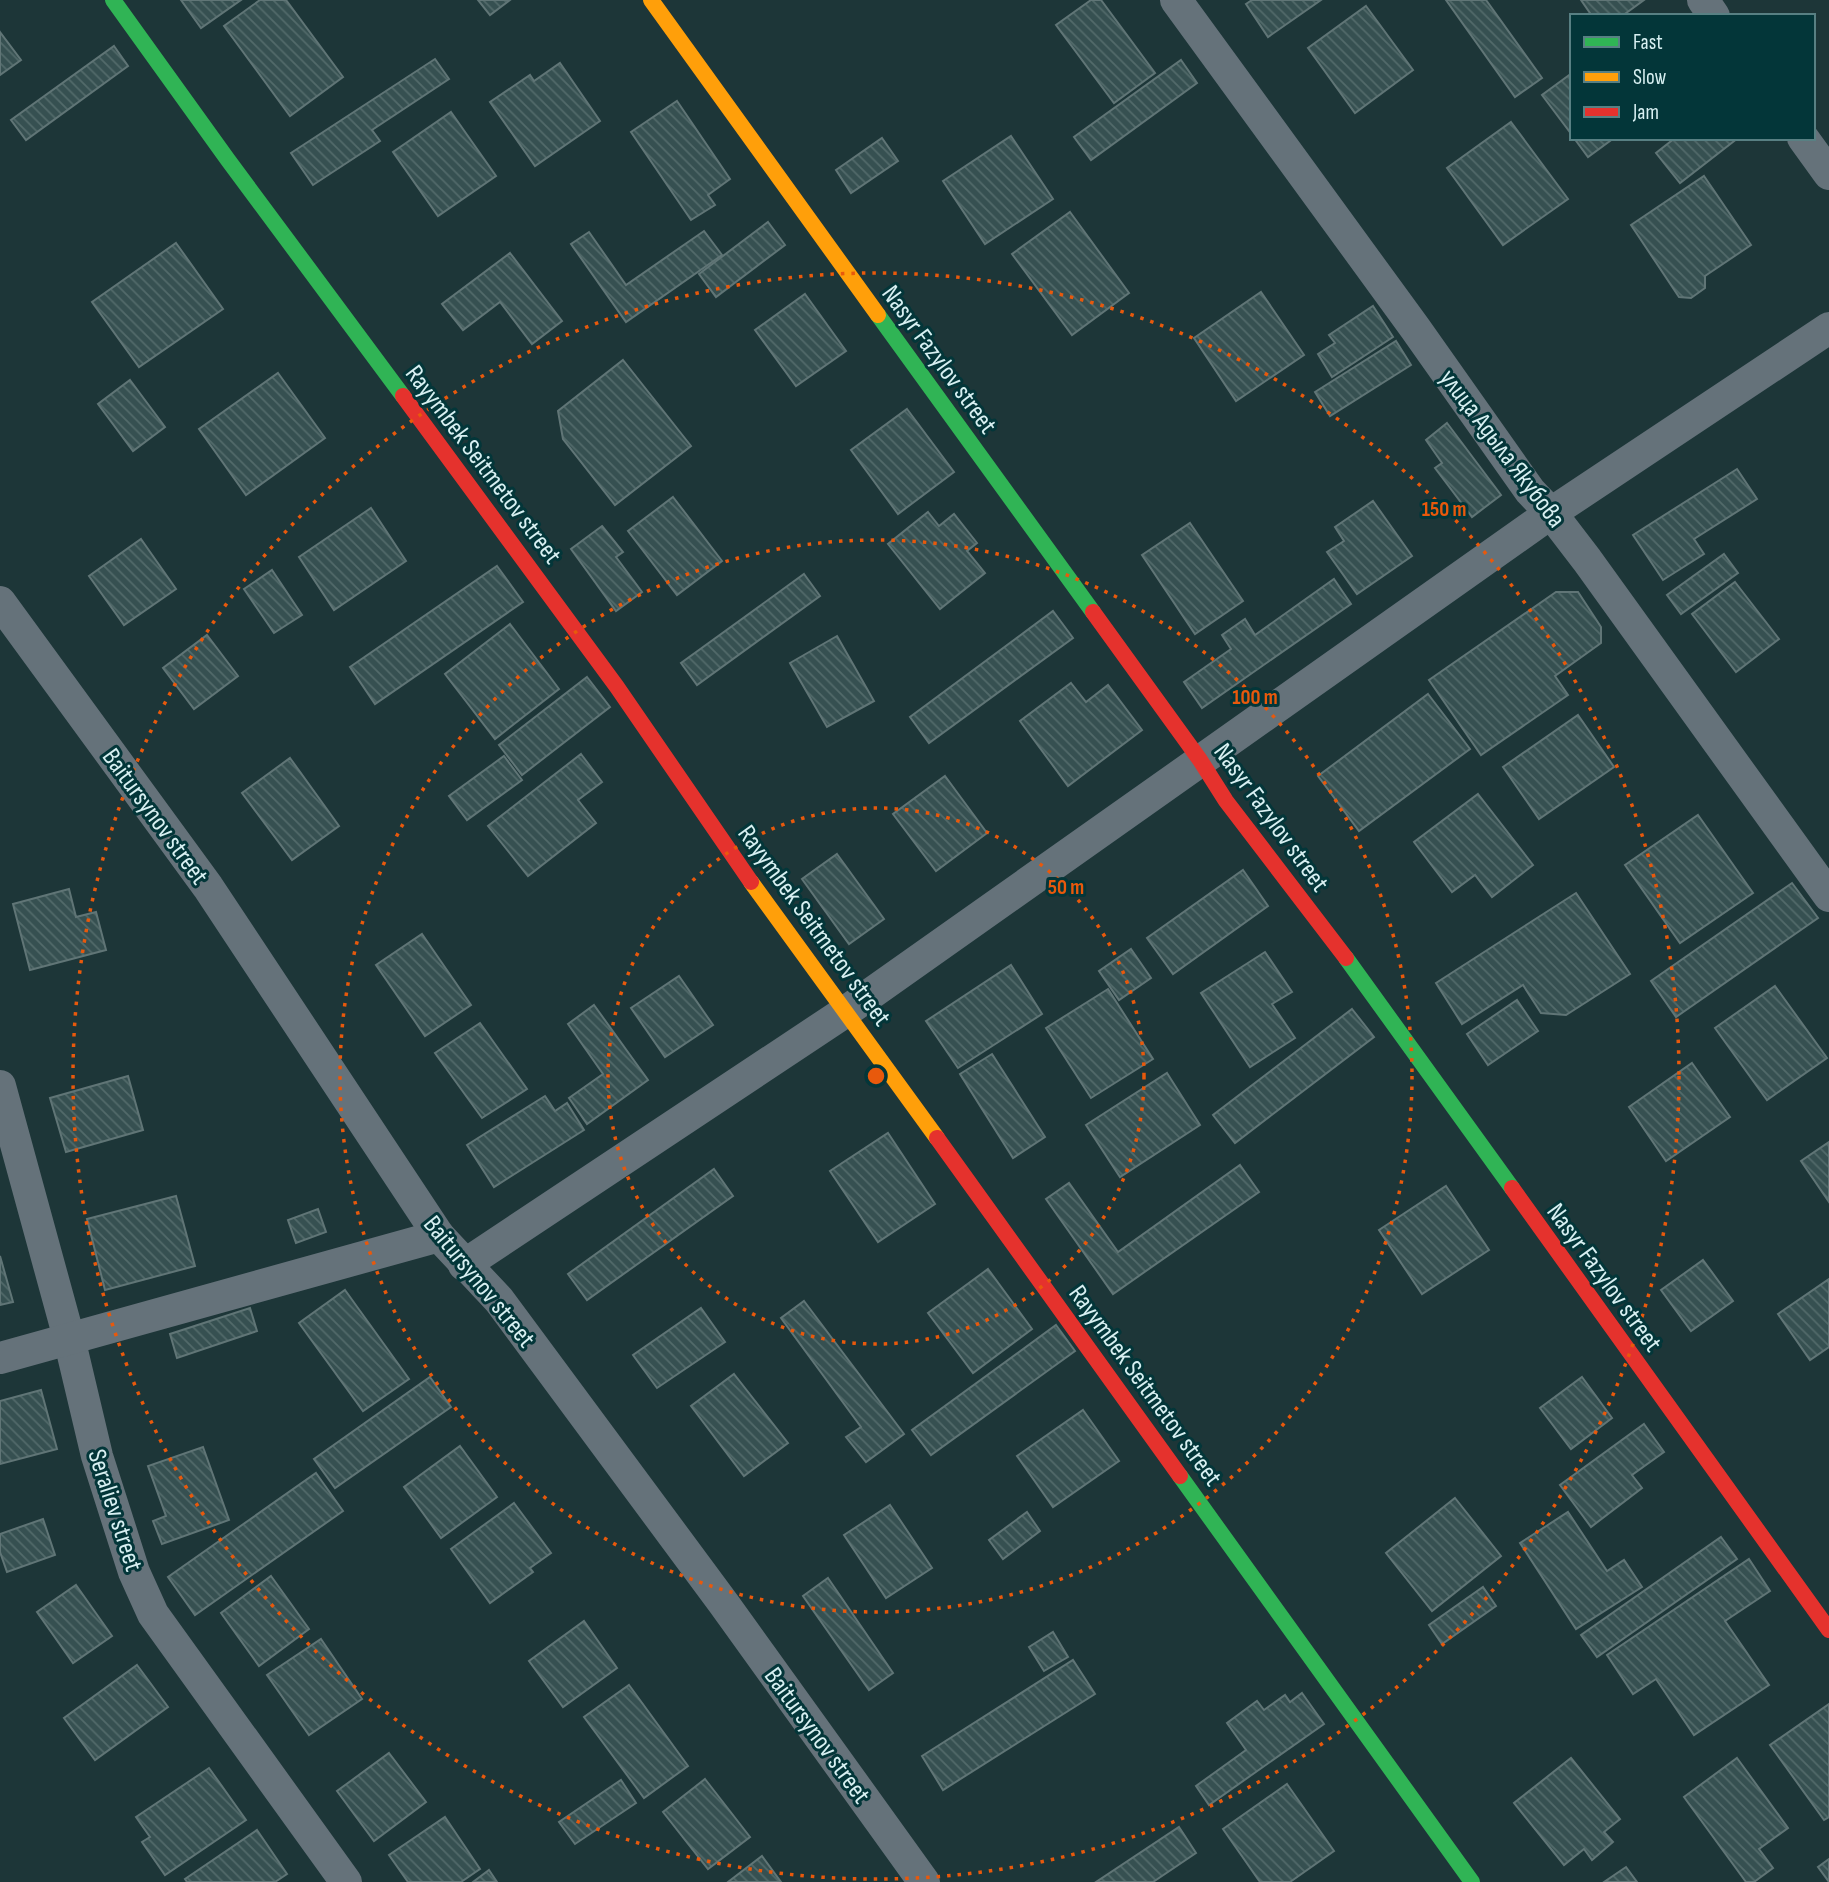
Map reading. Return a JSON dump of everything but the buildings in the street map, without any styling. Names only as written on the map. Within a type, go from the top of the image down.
[{"type":"street","name":"Rayymbek Seitmetov street","points":[[113,0],[202,128],[582,638],[845,1012],[1472,1882]]},
{"type":"street","name":"Nasyr Fazylov street","points":[[651,0],[1200,760],[1226,801],[1357,972],[1829,1630]]},
{"type":"street","name":"улица Адыла Якубова","points":[[1176,0],[1415,327],[1530,491],[1551,513],[1829,896]]},
{"type":"street","points":[[1804,140],[1829,174]]},
{"type":"street","points":[[464,1265],[845,1012],[1551,513],[1829,328]]},
{"type":"street","name":"Baitursynov street","points":[[0,602],[208,887],[439,1236],[499,1300],[724,1604],[924,1882]]},
{"type":"street","name":"Seraliev street","points":[[0,1086],[69,1338],[97,1456],[134,1572],[153,1614],[346,1882]]},
{"type":"street","points":[[0,1358],[439,1236]]},
{"type":"traffic: fast","points":[[113,0],[403,396]]},
{"type":"traffic: fast","points":[[878,315],[1093,612]]},
{"type":"traffic: fast","points":[[1346,958],[1512,1188]]},
{"type":"traffic: fast","points":[[1180,1476],[1472,1882]]},
{"type":"traffic: slow","points":[[651,0],[878,315]]},
{"type":"traffic: slow","points":[[751,882],[937,1138]]},
{"type":"traffic: jam","points":[[403,396],[617,687],[751,882]]},
{"type":"traffic: jam","points":[[1093,612],[1200,760],[1226,801],[1346,958]]},
{"type":"traffic: jam","points":[[937,1138],[1180,1476]]},
{"type":"traffic: jam","points":[[1512,1188],[1829,1630]]}]
